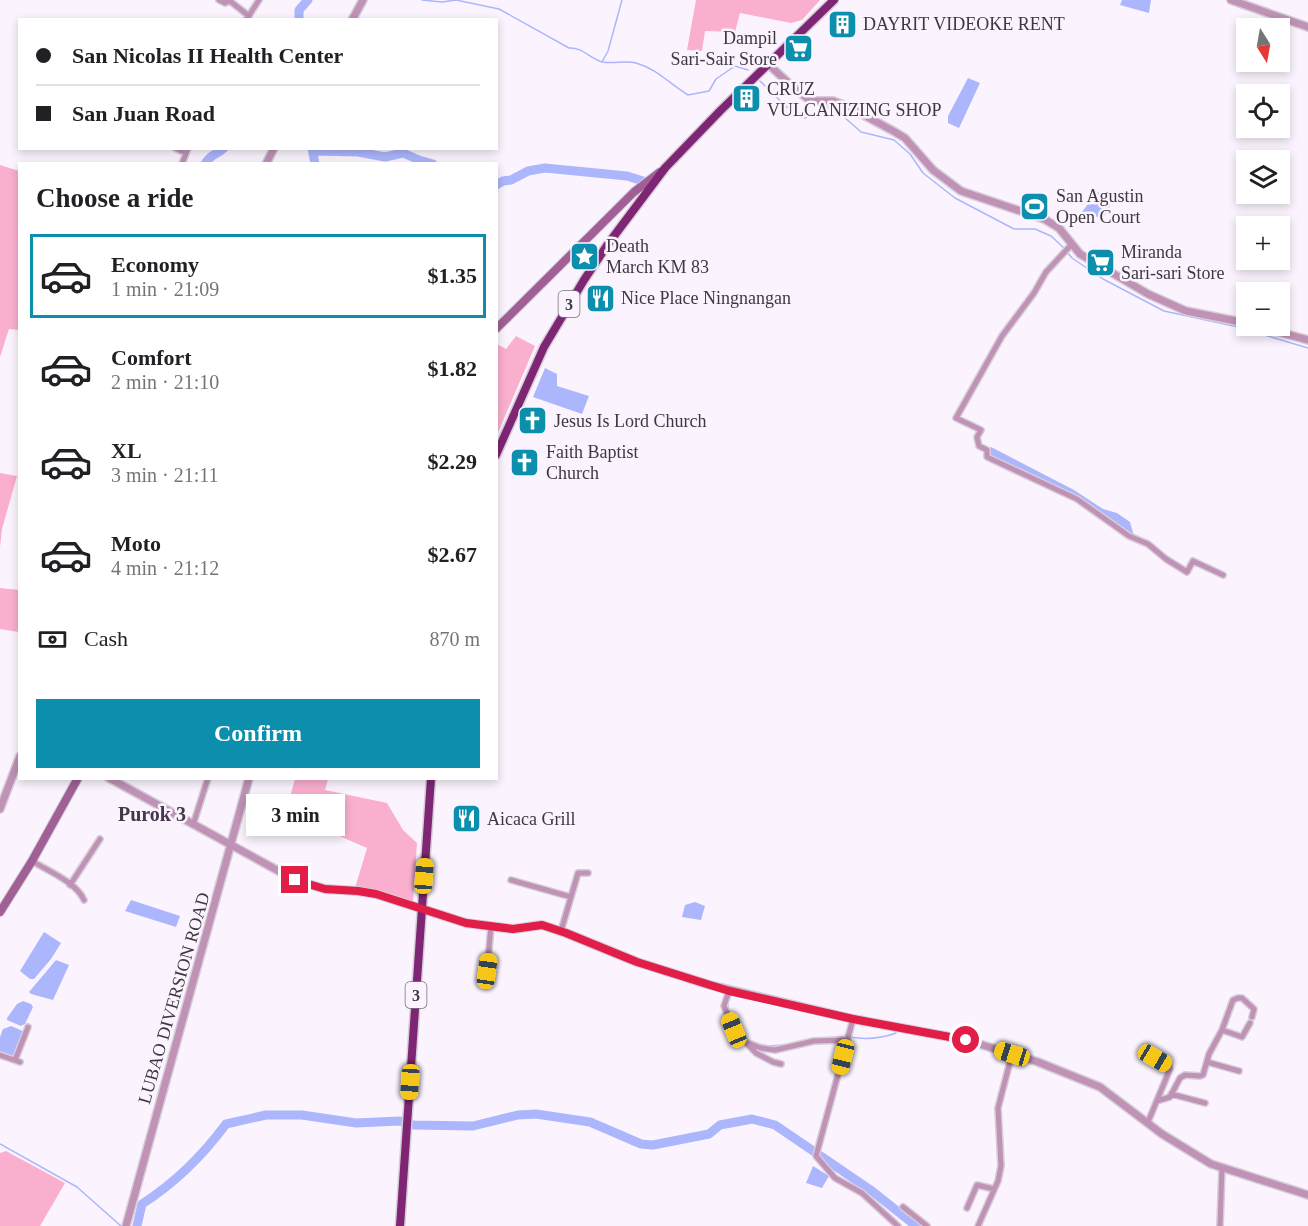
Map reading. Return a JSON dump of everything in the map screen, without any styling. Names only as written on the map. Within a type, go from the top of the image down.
[{"type":"highway","name":"3","points":[[498,450],[544,346],[599,257],[665,168],[834,0]]},
{"type":"highway","name":"3","points":[[400,1226],[431,780]]},
{"type":"main road","points":[[498,327],[634,192],[665,168]]},
{"type":"main road","points":[[570,255],[588,250],[599,257]]},
{"type":"main road","points":[[0,912],[32,861],[77,780]]},
{"type":"street","points":[[219,0],[225,3],[230,1],[248,18],[259,0]]},
{"type":"street","points":[[353,18],[363,0]]},
{"type":"street","points":[[1231,0],[1308,27]]},
{"type":"street","points":[[768,64],[811,101],[833,101],[847,106],[905,138],[933,171],[961,190],[1044,219],[1059,228],[1070,246],[1080,255],[1148,294],[1186,310],[1236,321]]},
{"type":"street","points":[[1070,246],[1046,272],[1034,293],[1002,336],[956,418],[981,430],[977,437],[979,446],[987,450],[987,457],[1077,499],[1129,536],[1148,544],[1186,572],[1193,561],[1223,576]]},
{"type":"street","points":[[1290,335],[1308,340]]},
{"type":"street","points":[[0,809],[18,761]]},
{"type":"street","points":[[113,780],[295,880],[325,889],[376,894],[466,923],[513,929],[542,925],[637,962],[729,991],[853,1019],[966,1040],[1038,1062],[1100,1087],[1172,1140],[1211,1164],[1308,1195]]},
{"type":"street","points":[[193,825],[207,780]]},
{"type":"street","name":"LUBAO DIVERSION ROAD","points":[[126,1226],[248,780]]},
{"type":"street","points":[[70,885],[100,838]]},
{"type":"street","points":[[32,861],[81,893],[84,900]]},
{"type":"street","points":[[561,931],[578,873],[588,873]]},
{"type":"street","points":[[511,879],[571,897]]},
{"type":"street","points":[[487,971],[491,926]]},
{"type":"street","points":[[729,991],[724,1006],[734,1030],[756,1053],[781,1064]]},
{"type":"street","points":[[1157,1101],[1166,1099],[1180,1078],[1185,1075],[1203,1075],[1209,1054],[1222,1030],[1233,1000],[1238,998],[1252,1006],[1254,1009],[1251,1020],[1242,1037],[1222,1030]]},
{"type":"street","points":[[853,1019],[816,1156],[835,1178],[862,1193],[898,1226]]},
{"type":"street","points":[[0,1055],[17,1061],[28,1027]]},
{"type":"street","points":[[743,1041],[761,1048],[775,1050],[814,1041],[848,1038]]},
{"type":"street","points":[[978,1226],[1001,1166],[998,1108],[1012,1054]]},
{"type":"street","points":[[1148,1122],[1170,1069],[1169,1065],[1155,1058]]},
{"type":"street","points":[[1207,1062],[1239,1071]]},
{"type":"street","points":[[1171,1094],[1204,1103]]},
{"type":"street","points":[[1220,1226],[1222,1168]]},
{"type":"street","points":[[966,1208],[977,1185],[994,1189]]},
{"type":"street","points":[[903,1207],[927,1226]]},
{"type":"shaded area","points":[[696,0],[820,0],[802,20],[791,23],[740,13],[735,32],[705,31],[702,51],[687,50]]},
{"type":"shaded area","points":[[0,165],[18,171],[18,330],[9,329],[0,357]]},
{"type":"shaded area","points":[[516,336],[535,346],[498,433],[498,345],[506,349]]},
{"type":"shaded area","points":[[0,473],[17,476],[2,529],[0,547]]},
{"type":"shaded area","points":[[0,588],[18,590],[18,632],[0,629]]},
{"type":"shaded area","points":[[295,780],[328,780],[325,790],[387,803],[403,830],[417,843],[413,902],[355,888],[367,848],[285,815]]},
{"type":"shaded area","points":[[6,1151],[65,1183],[40,1226],[0,1226],[0,1153]]},
{"type":"water","points":[[1122,0],[1151,0],[1149,13],[1120,5]]},
{"type":"water","points":[[968,78],[980,83],[959,128],[948,123],[948,116]]},
{"type":"water","points":[[1097,192],[1114,198],[1103,219],[1082,212]]},
{"type":"water","points":[[545,368],[557,374],[557,386],[589,396],[582,414],[533,397]]},
{"type":"water","points":[[991,447],[1074,490],[1103,509],[1117,513],[1130,522],[1134,536],[1077,497],[989,456],[988,450]]},
{"type":"water","points":[[131,900],[180,916],[176,927],[125,911]]},
{"type":"water","points":[[695,902],[705,906],[701,920],[682,917],[685,905]]},
{"type":"water","points":[[44,932],[61,943],[34,979],[30,979],[20,971]]},
{"type":"water","points":[[56,960],[69,965],[53,1000],[31,994],[29,992]]},
{"type":"water","points":[[23,1001],[33,1007],[25,1024],[21,1026],[7,1018],[17,1004]]},
{"type":"water","points":[[11,1026],[23,1031],[13,1057],[0,1052],[0,1037],[3,1029]]},
{"type":"water","points":[[813,1166],[829,1176],[822,1188],[806,1183]]},
{"type":"waterway","points":[[299,18],[299,10],[308,0]]},
{"type":"waterway","points":[[422,0],[442,2],[456,0],[499,9],[569,48],[578,49],[598,60],[632,62],[644,66],[688,95],[709,91],[716,79],[735,66],[748,70]]},
{"type":"waterway","points":[[602,62],[608,51],[622,0]]},
{"type":"waterway","points":[[760,81],[794,114],[805,118],[825,107],[835,109],[861,132],[894,140],[910,154],[923,173],[955,198],[1014,229],[1035,229],[1051,236],[1064,248]]},
{"type":"waterway","points":[[206,162],[221,150]]},
{"type":"waterway","points":[[312,150],[315,162]]},
{"type":"waterway","points":[[314,150],[358,152],[385,157],[403,153],[426,162]]},
{"type":"waterway","points":[[498,184],[528,171],[545,168],[627,176],[643,181]]},
{"type":"waterway","points":[[1067,252],[1072,258],[1103,279],[1164,311],[1238,327],[1308,348]]},
{"type":"waterway","points":[[728,1001],[728,1009]]},
{"type":"waterway","points":[[732,1019],[740,1033]]},
{"type":"waterway","points":[[850,1037],[873,1038],[896,1033]]},
{"type":"waterway","points":[[818,1038],[846,1037]]},
{"type":"waterway","points":[[758,1044],[786,1045]]},
{"type":"waterway","points":[[137,1226],[142,1204],[188,1168],[226,1124],[266,1115],[302,1115],[356,1123],[400,1121],[414,1125],[473,1126],[518,1115],[536,1114],[590,1122],[641,1144],[653,1145],[709,1134],[720,1125],[752,1119],[775,1125],[872,1191],[916,1226]]},
{"type":"waterway","points":[[0,1144],[77,1187],[121,1226]]},
{"type":"place","name":"DAYRIT VIDEOKE RENT","points":[[842,24]]},
{"type":"place","name":"Dampil Sari-Sair Store","points":[[798,48]]},
{"type":"place","name":"CRUZ VULCANIZING SHOP","points":[[746,99]]},
{"type":"place","name":"San Agustin Open Court","points":[[1035,206]]},
{"type":"place","name":"Death March KM 83","points":[[585,256]]},
{"type":"place","name":"Miranda Sari-sari Store","points":[[1100,262]]},
{"type":"place","name":"Nice Place Ningnangan","points":[[600,298]]},
{"type":"place","name":"Jesus Is Lord Church","points":[[533,421]]},
{"type":"place","name":"Faith Baptist Church","points":[[525,462]]},
{"type":"place","name":"Aicaca Grill","points":[[466,819]]},
{"type":"district","name":"Purok 3","points":[[152,814]]},
{"type":"route","points":[[295,880],[325,889],[376,894],[466,923],[513,929],[542,925],[637,962],[729,991],[853,1019],[966,1040]]}]
